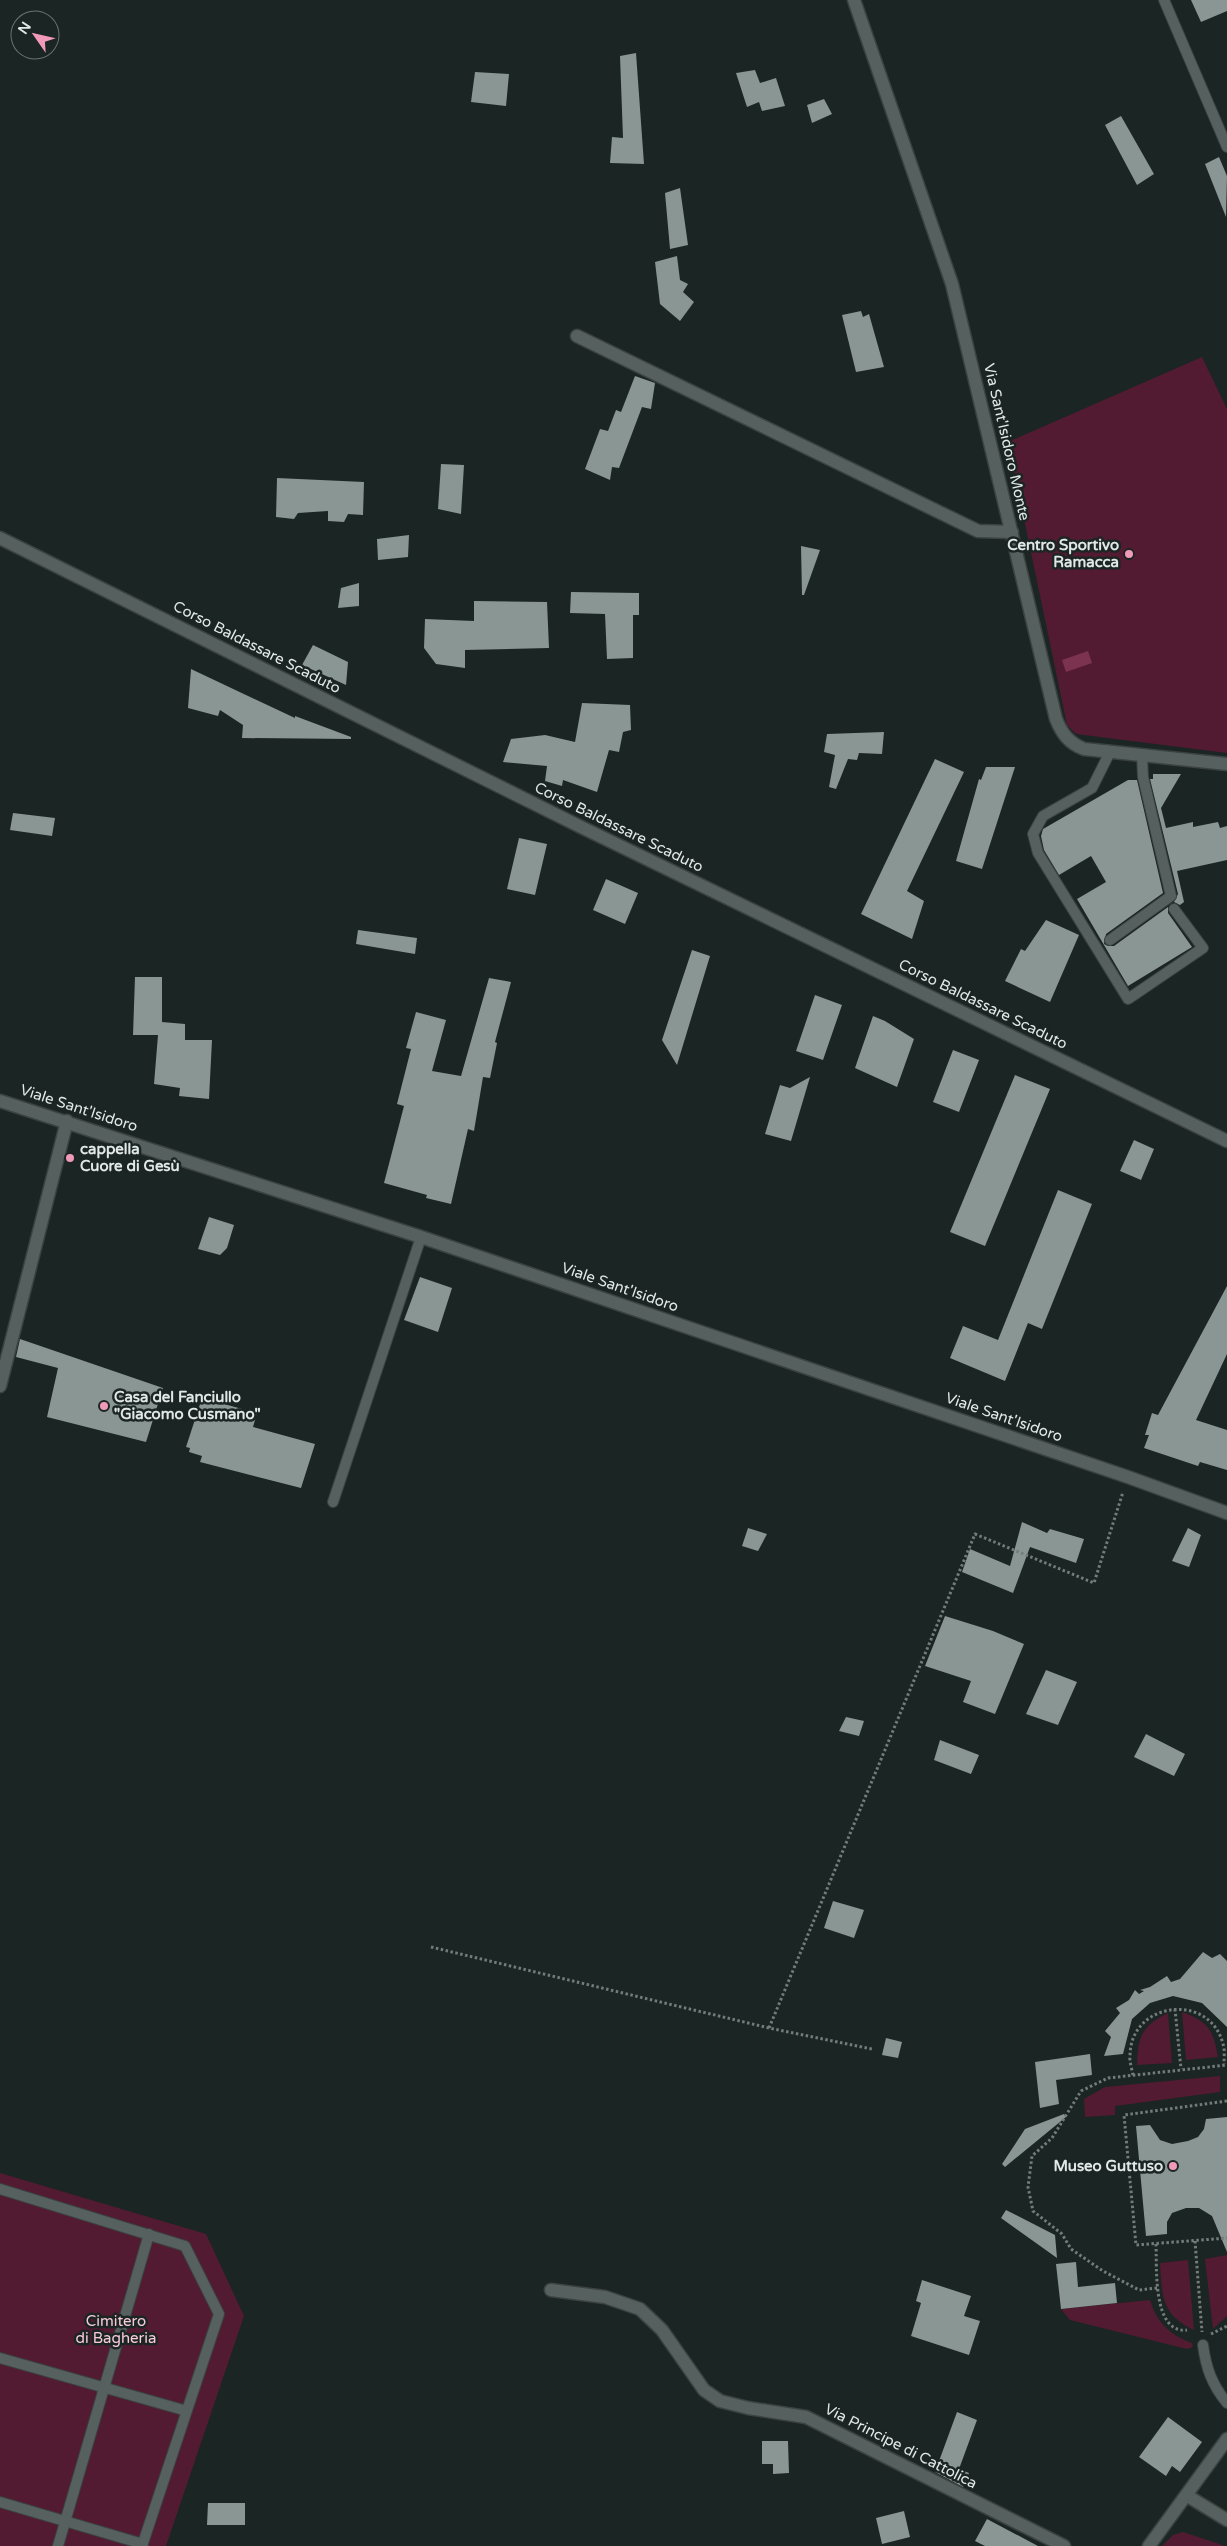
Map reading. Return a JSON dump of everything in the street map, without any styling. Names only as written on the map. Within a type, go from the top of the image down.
[{"type":"street","name":"Via Sant'Isidoro Monte","points":[[854,0],[952,284],[1056,719],[1061,732],[1073,744],[1084,749],[1227,764]]},
{"type":"street","points":[[577,336],[978,531],[1012,532]]},
{"type":"street","name":"Corso Baldassare Scaduto","points":[[0,538],[580,826],[1227,1141]]},
{"type":"street","name":"Viale Sant'Isidoro","points":[[0,1101],[67,1121],[420,1237],[1128,1477],[1227,1513]]},
{"type":"street","points":[[0,1386],[67,1121]]},
{"type":"street","name":"Via Principe di Cattolica","points":[[551,2290],[605,2296],[640,2309],[662,2330],[704,2390],[720,2401],[748,2408],[806,2416],[1064,2546]]},
{"type":"street","points":[[1149,2546],[1227,2438]]},
{"type":"street","points":[[1186,2495],[1227,2520]]},
{"type":"lane","points":[[1164,0],[1227,147]]},
{"type":"lane","points":[[1110,752],[1092,788],[1042,816],[1033,834],[1038,853],[1128,1000],[1203,948],[1175,913]]},
{"type":"lane","points":[[1110,940],[1171,896],[1143,777],[1142,755]]},
{"type":"lane","points":[[333,1502],[420,1237]]},
{"type":"lane","points":[[0,2189],[185,2246],[219,2314],[142,2545],[0,2502]]},
{"type":"lane","points":[[58,2546],[148,2234]]},
{"type":"lane","points":[[1203,2340],[1206,2364],[1215,2388],[1227,2402]]},
{"type":"lane","points":[[0,2358],[187,2411]]},
{"type":"path","points":[[769,2028],[975,1534],[1094,1583],[1128,1477]]},
{"type":"path","points":[[431,1947],[769,2028],[872,2048]]},
{"type":"path","points":[[1175,2009],[1181,2069]]},
{"type":"path","points":[[1133,2075],[1130,2056],[1134,2036],[1145,2021],[1162,2011],[1175,2009],[1200,2014],[1215,2026],[1223,2044],[1226,2064],[1108,2078],[1082,2091],[1052,2138],[1032,2156],[1028,2187],[1033,2211],[1062,2234],[1071,2249],[1103,2271],[1139,2290],[1157,2288]]},
{"type":"path","points":[[1227,2101],[1124,2114],[1136,2245],[1227,2238]]},
{"type":"path","points":[[1194,2241],[1203,2340]]},
{"type":"path","points":[[1156,2244],[1158,2298],[1168,2323],[1180,2331],[1187,2330]]},
{"type":"path","points":[[1203,2340],[1227,2326]]},
{"type":"green space","name":"Centro Sportivo Ramacca","points":[[1202,357],[1227,409],[1227,753],[1076,734],[1067,725],[1008,442]]},
{"type":"green space","points":[[1182,2012],[1198,2019],[1208,2028],[1212,2034],[1218,2057],[1186,2060]]},
{"type":"green space","points":[[1168,2013],[1172,2063],[1137,2065],[1140,2039],[1143,2033],[1152,2022]]},
{"type":"green space","points":[[1220,2076],[1220,2092],[1115,2106],[1115,2115],[1085,2117],[1084,2099],[1105,2087]]},
{"type":"green space","name":"Cimitero di Bagheria","points":[[0,2173],[206,2234],[244,2316],[166,2546],[0,2546]]},
{"type":"green space","points":[[1227,2255],[1227,2316],[1213,2329],[1205,2259]]},
{"type":"green space","points":[[1188,2260],[1194,2330],[1175,2318],[1169,2311],[1163,2294],[1160,2263]]},
{"type":"green space","points":[[1150,2300],[1156,2315],[1165,2327],[1177,2336],[1192,2343],[1193,2347],[1187,2349],[1070,2320],[1061,2309]]},
{"type":"green space","points":[[1183,2532],[1225,2546],[1162,2546],[1173,2535]]},
{"type":"shaded area","points":[[1088,651],[1092,663],[1066,672],[1062,660]]},
{"type":"building","points":[[1191,0],[1227,0],[1227,11],[1201,22]]},
{"type":"building","points":[[636,53],[644,164],[610,163],[612,137],[623,138],[620,56]]},
{"type":"building","points":[[755,70],[760,83],[776,78],[785,106],[762,111],[759,102],[747,107],[736,73]]},
{"type":"building","points":[[475,72],[509,74],[506,106],[471,102]]},
{"type":"building","points":[[824,99],[832,114],[812,123],[807,105]]},
{"type":"building","points":[[1121,116],[1154,174],[1137,185],[1105,125]]},
{"type":"building","points":[[1219,157],[1227,176],[1226,217],[1205,164]]},
{"type":"building","points":[[680,188],[688,245],[670,249],[665,193]]},
{"type":"building","points":[[677,256],[680,280],[688,284],[683,292],[694,302],[680,321],[660,304],[655,262]]},
{"type":"building","points":[[861,311],[863,317],[869,314],[884,367],[856,372],[842,315]]},
{"type":"building","points":[[635,376],[655,383],[651,409],[642,407],[619,468],[612,467],[610,480],[585,469],[600,429],[608,431],[616,410],[621,412]]},
{"type":"building","points":[[441,464],[464,465],[461,514],[438,509]]},
{"type":"building","points":[[277,478],[364,482],[363,515],[348,514],[344,522],[328,521],[328,511],[298,513],[294,519],[276,517]]},
{"type":"building","points":[[409,535],[408,557],[378,560],[377,539]]},
{"type":"building","points":[[801,546],[820,550],[804,595],[802,595]]},
{"type":"building","points":[[359,583],[359,606],[338,608],[341,588]]},
{"type":"building","points":[[571,592],[639,593],[639,615],[633,615],[633,658],[607,659],[605,614],[570,613]]},
{"type":"building","points":[[474,601],[547,602],[549,648],[465,650],[465,668],[436,664],[424,648],[425,619],[474,621]]},
{"type":"building","points":[[313,645],[348,662],[346,685],[302,665]]},
{"type":"building","points":[[191,669],[295,718],[295,716],[351,737],[351,739],[242,738],[243,725],[220,710],[218,716],[188,708]]},
{"type":"building","points":[[582,703],[630,705],[631,730],[623,732],[619,752],[609,750],[597,792],[563,780],[562,786],[545,781],[547,766],[503,762],[511,739],[545,735],[575,742]]},
{"type":"building","points":[[884,732],[882,754],[859,753],[857,760],[848,759],[836,789],[829,787],[835,755],[824,752],[827,734]]},
{"type":"building","points":[[935,759],[964,772],[907,891],[924,901],[912,939],[861,914]]},
{"type":"building","points":[[986,767],[1015,767],[982,869],[956,861],[979,779],[981,780]]},
{"type":"building","points":[[1153,774],[1181,774],[1161,808],[1166,828],[1193,822],[1193,827],[1218,822],[1220,828],[1227,826],[1227,860],[1177,871],[1184,902],[1180,905],[1174,902],[1178,894],[1150,779],[1153,779]]},
{"type":"building","points":[[1128,780],[1137,780],[1163,893],[1106,934],[1104,944],[1114,946],[1168,907],[1168,913],[1192,947],[1128,986],[1077,899],[1106,882],[1091,856],[1059,875],[1044,850],[1041,836],[1043,829]]},
{"type":"building","points":[[13,813],[55,818],[52,836],[10,830]]},
{"type":"building","points":[[519,838],[547,844],[535,895],[507,889]]},
{"type":"building","points":[[606,879],[638,893],[625,924],[593,910]]},
{"type":"building","points":[[1046,920],[1079,935],[1050,1002],[1005,981],[1021,949],[1025,951]]},
{"type":"building","points":[[358,930],[417,938],[415,954],[356,944]]},
{"type":"building","points":[[692,950],[710,956],[677,1065],[662,1040]]},
{"type":"building","points":[[135,977],[162,977],[162,1022],[185,1024],[185,1040],[212,1040],[209,1099],[179,1096],[180,1088],[154,1084],[158,1035],[133,1035]]},
{"type":"building","points":[[489,978],[511,982],[495,1042],[497,1043],[490,1078],[483,1077],[474,1131],[468,1129],[451,1204],[426,1198],[427,1195],[384,1183],[404,1106],[397,1104],[411,1049],[406,1048],[416,1012],[446,1020],[432,1071],[461,1076]]},
{"type":"building","points":[[815,995],[842,1005],[823,1060],[796,1051]]},
{"type":"building","points":[[873,1016],[885,1021],[914,1039],[897,1087],[855,1068]]},
{"type":"building","points":[[953,1050],[979,1060],[959,1112],[933,1102]]},
{"type":"building","points":[[1015,1075],[1050,1089],[985,1246],[950,1232]]},
{"type":"building","points":[[810,1077],[791,1141],[765,1134],[780,1085],[790,1088]]},
{"type":"building","points":[[1134,1140],[1154,1149],[1141,1180],[1120,1171]]},
{"type":"building","points":[[1058,1190],[1092,1204],[1042,1329],[1028,1323],[1005,1381],[950,1358],[963,1326],[998,1340]]},
{"type":"building","points":[[209,1217],[234,1225],[227,1248],[220,1255],[198,1249]]},
{"type":"building","points":[[420,1277],[452,1288],[438,1332],[404,1320]]},
{"type":"building","points":[[1227,1286],[1227,1354],[1196,1420],[1227,1430],[1227,1470],[1200,1462],[1198,1466],[1144,1448],[1149,1435],[1145,1435],[1152,1413],[1158,1415]]},
{"type":"building","points":[[20,1339],[163,1388],[146,1442],[47,1417],[58,1368],[16,1357]]},
{"type":"building","points":[[202,1398],[257,1413],[253,1427],[315,1444],[301,1488],[200,1462],[202,1456],[189,1452],[190,1448],[186,1447]]},
{"type":"building","points":[[1022,1522],[1047,1533],[1050,1529],[1084,1539],[1076,1563],[1030,1547],[1013,1593],[962,1572],[970,1549],[1010,1566]]},
{"type":"building","points":[[748,1528],[767,1534],[758,1551],[742,1546]]},
{"type":"building","points":[[1188,1528],[1201,1535],[1189,1567],[1172,1561]]},
{"type":"building","points":[[945,1616],[993,1631],[1024,1644],[995,1714],[963,1702],[971,1681],[925,1666]]},
{"type":"building","points":[[1046,1670],[1077,1682],[1058,1725],[1026,1714]]},
{"type":"building","points":[[846,1717],[864,1721],[859,1736],[839,1731]]},
{"type":"building","points":[[1146,1734],[1185,1754],[1174,1776],[1134,1757]]},
{"type":"building","points":[[940,1740],[979,1755],[971,1774],[934,1760]]},
{"type":"building","points":[[833,1901],[864,1910],[854,1938],[824,1928]]},
{"type":"building","points":[[1203,1952],[1212,1958],[1220,1954],[1227,1961],[1227,2027],[1202,2003],[1173,1996],[1150,2003],[1132,2019],[1123,2054],[1104,2056],[1111,2037],[1105,2031],[1120,2013],[1116,2008],[1129,2000],[1135,1990],[1139,1994],[1144,1991],[1140,1990],[1150,1987],[1167,1976],[1171,1982],[1180,1979]]},
{"type":"building","points":[[886,2038],[902,2042],[898,2058],[882,2055]]},
{"type":"building","points":[[1090,2054],[1092,2075],[1056,2080],[1059,2104],[1040,2108],[1035,2062]]},
{"type":"building","points":[[1064,2114],[1066,2117],[1005,2167],[1002,2164],[1025,2129]]},
{"type":"building","points":[[1227,2117],[1227,2252],[1212,2216],[1199,2208],[1186,2208],[1172,2213],[1167,2222],[1167,2234],[1146,2236],[1136,2126],[1150,2125],[1160,2140],[1172,2144],[1198,2137],[1204,2129],[1206,2119]]},
{"type":"building","points":[[1006,2210],[1055,2235],[1057,2258],[1001,2218]]},
{"type":"building","points":[[1076,2262],[1078,2287],[1115,2283],[1117,2303],[1061,2309],[1056,2264]]},
{"type":"building","points":[[922,2280],[971,2296],[964,2316],[980,2321],[969,2355],[911,2336],[921,2303],[916,2301]]},
{"type":"building","points":[[957,2412],[977,2420],[959,2469],[969,2473],[963,2487],[935,2472]]},
{"type":"building","points":[[1168,2417],[1202,2442],[1180,2472],[1172,2466],[1166,2476],[1139,2457]]},
{"type":"building","points":[[762,2441],[788,2441],[789,2473],[773,2474],[773,2464],[762,2464]]},
{"type":"building","points":[[208,2503],[245,2503],[245,2525],[207,2525]]},
{"type":"building","points":[[904,2511],[910,2537],[882,2544],[876,2518]]},
{"type":"building","points":[[987,2519],[1038,2546],[985,2546],[975,2541]]},
{"type":"place","name":"Centro Sportivo Ramacca","points":[[1129,554]]},
{"type":"place","name":"cappella Cuore di Gesù","points":[[70,1158]]},
{"type":"place","name":"Casa del Fanciullo \"Giacomo Cusmano\"","points":[[104,1406]]},
{"type":"place","name":"Museo Guttuso","points":[[1173,2166]]}]
